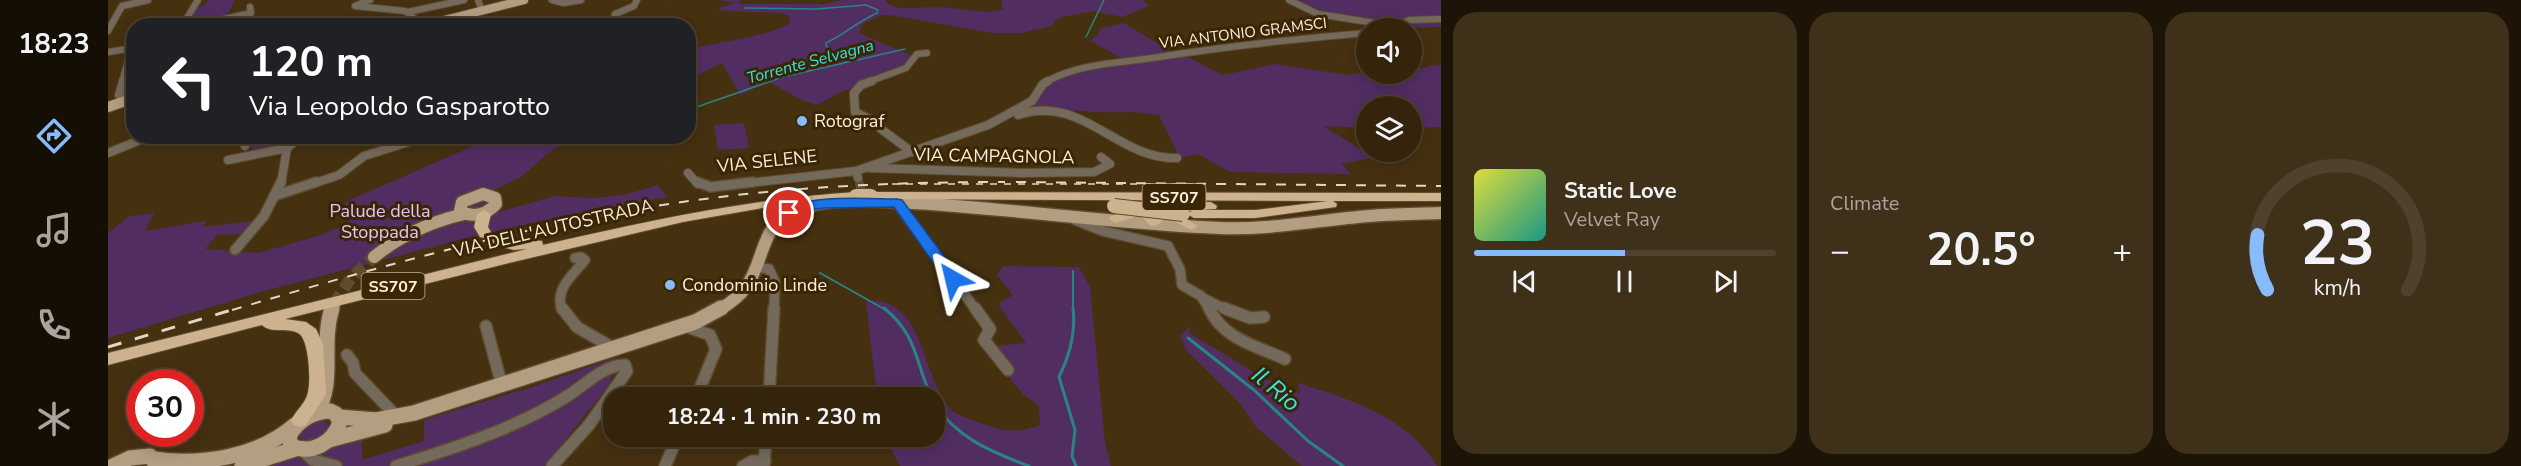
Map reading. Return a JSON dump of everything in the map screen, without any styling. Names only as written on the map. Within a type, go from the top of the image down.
[{"type":"highway","name":"VIA DELL'AUTOSTRADA","points":[[108,359],[646,225],[748,205],[856,196],[1015,197]]},
{"type":"highway","name":"SS707","points":[[1015,197],[1441,197]]},
{"type":"highway","name":"SS707","points":[[1015,197],[1115,213],[1187,210],[1255,214],[1372,198]]},
{"type":"highway","points":[[1147,208],[1146,213],[1154,223],[1162,214],[1169,211],[1332,198]]},
{"type":"highway","points":[[1243,204],[1282,208],[1348,202]]},
{"type":"highway","points":[[1115,213],[1147,208],[1187,210]]},
{"type":"highway","points":[[1169,211],[1173,217],[1191,226]]},
{"type":"highway","points":[[484,214],[481,226],[490,238],[508,245],[526,245],[597,231],[646,225]]},
{"type":"highway","points":[[141,351],[169,347],[261,325],[278,323],[300,326],[310,333],[315,344],[318,385],[314,401],[298,423]]},
{"type":"main road","points":[[452,18],[524,0]]},
{"type":"main road","points":[[108,107],[126,98]]},
{"type":"main road","points":[[374,257],[405,234],[462,210],[484,214],[497,201],[492,196],[483,194],[471,196],[462,210]]},
{"type":"main road","points":[[242,466],[447,408],[502,386],[683,326],[716,312],[735,299],[746,287],[757,267],[766,236],[789,213],[806,206],[897,203],[1064,216],[1115,213],[1154,223],[1254,229],[1369,216],[1441,213]]},
{"type":"main road","points":[[316,413],[325,399],[327,387],[327,322],[334,304]]},
{"type":"main road","points":[[112,465],[134,456],[150,456],[155,463],[178,466],[233,457],[273,442],[298,423],[323,411],[338,415],[388,414],[502,386]]},
{"type":"main road","points":[[326,442],[339,428],[333,394],[327,387]]},
{"type":"main road","points":[[298,423],[289,436],[289,442],[299,449]]},
{"type":"street","points":[[108,31],[122,6],[148,0]]},
{"type":"street","points":[[187,18],[198,0]]},
{"type":"street","points":[[370,0],[355,6],[408,12],[464,0]]},
{"type":"street","points":[[478,0],[482,11]]},
{"type":"street","points":[[552,0],[563,3],[581,0]]},
{"type":"street","points":[[614,18],[615,14],[634,6],[637,0],[642,0]]},
{"type":"street","points":[[1289,0],[1318,15],[1356,21]]},
{"type":"street","points":[[442,5],[456,17]]},
{"type":"street","points":[[231,18],[251,13],[250,7]]},
{"type":"street","points":[[408,12],[414,18]]},
{"type":"street","points":[[1422,20],[1441,20]]},
{"type":"street","name":"VIA ANTONIO GRAMSCI","points":[[957,138],[1023,107],[1032,101],[1050,78],[1094,66],[1266,41],[1356,34]]},
{"type":"street","points":[[108,52],[126,49]]},
{"type":"street","points":[[912,152],[881,129],[880,124],[855,112],[854,93],[861,85],[906,68],[917,54],[927,52]]},
{"type":"street","name":"VIA CAMPAGNOLA","points":[[957,138],[998,126],[1024,112],[1051,108],[1115,136],[1132,147],[1158,157],[1177,158]]},
{"type":"street","name":"VIA SELENE","points":[[688,173],[698,184],[711,187],[857,174],[865,167],[957,138]]},
{"type":"street","points":[[108,153],[132,144]]},
{"type":"street","points":[[228,160],[287,148],[292,144]]},
{"type":"street","points":[[277,195],[339,175],[364,156],[402,144]]},
{"type":"street","points":[[108,145],[117,151]]},
{"type":"street","points":[[235,250],[283,184],[287,148]]},
{"type":"street","name":"VIA CAMPAGNOLA","points":[[865,167],[1094,172],[1110,164],[1101,157]]},
{"type":"street","points":[[897,203],[990,329],[984,340],[1008,370]]},
{"type":"street","points":[[1064,216],[1103,231],[1168,246],[1180,269],[1182,285],[1237,315],[1250,318],[1264,317]]},
{"type":"street","points":[[575,258],[581,257],[585,260],[560,294],[563,312],[595,341],[613,348]]},
{"type":"street","points":[[757,267],[769,269],[775,282],[770,387]]},
{"type":"street","points":[[1203,298],[1211,317],[1226,332],[1285,359]]},
{"type":"street","points":[[486,326],[502,386]]},
{"type":"street","points":[[683,326],[708,333],[716,342],[716,349],[700,387]]},
{"type":"street","points":[[347,355],[353,363],[355,373],[388,414]]},
{"type":"street","points":[[396,466],[454,448],[566,397],[608,369],[620,364],[625,365],[627,371],[589,425],[552,466]]},
{"type":"street","points":[[326,442],[320,455],[330,465]]},
{"type":"street","points":[[665,466],[673,447]]},
{"type":"street","points":[[743,466],[752,461],[764,464],[765,447]]},
{"type":"street","points":[[299,449],[309,459],[330,465]]},
{"type":"green space","points":[[208,0],[235,0],[226,18],[190,18],[198,7],[205,5]]},
{"type":"green space","points":[[718,0],[740,0],[739,4],[824,4],[842,0],[885,0],[890,5],[900,8],[940,7],[988,12],[1003,9],[1001,0],[1143,0],[1149,6],[1122,17],[1094,11],[1062,17],[1055,20],[1052,26],[1022,33],[992,33],[882,15],[862,24],[859,33],[912,56],[900,71],[841,92],[817,105],[802,100],[767,81],[740,95],[722,63],[696,76],[696,48],[773,31],[790,22],[789,16],[782,13],[723,11],[718,8],[736,3]]},
{"type":"green space","points":[[1294,0],[1441,0],[1441,27],[1422,28],[1422,18],[1356,19],[1307,6]]},
{"type":"green space","points":[[1124,23],[1173,53],[1123,59],[1089,40],[1096,37],[1101,28]]},
{"type":"green space","points":[[1184,55],[1223,75],[1275,64],[1347,75],[1356,74],[1356,84],[1422,84],[1422,68],[1433,65],[1441,66],[1441,127],[1422,128],[1422,96],[1356,96],[1356,128],[1323,126],[1356,146],[1356,161],[1341,164],[1351,174],[1230,172],[1198,154],[1177,158],[1178,154],[1159,115],[1059,109],[1024,112],[1054,76]]},
{"type":"green space","points":[[744,123],[749,148],[718,150],[714,125]]},
{"type":"green space","points":[[248,144],[288,144],[285,146],[255,154]]},
{"type":"green space","name":"Palude della Stoppada","points":[[478,144],[563,144],[547,154],[521,177],[478,198],[489,203],[478,211],[451,211],[437,217],[416,235],[555,196],[593,198],[624,195],[658,185],[667,197],[558,217],[466,238],[268,290],[108,338],[108,233],[130,216],[154,213],[145,231],[206,221],[203,227],[257,220],[246,234],[217,235],[205,249],[258,253],[318,236],[349,223],[345,202]]},
{"type":"green space","points":[[1003,266],[1079,267],[1090,287],[1105,443],[1111,466],[900,466],[890,447],[945,447],[945,401],[953,411],[963,417],[991,427],[1018,430],[1040,425],[1039,406],[1023,394],[984,347],[1026,343],[998,304],[1013,295],[997,275]]},
{"type":"green space","points":[[866,301],[886,303],[901,312],[912,325],[937,387],[876,387]]},
{"type":"green space","points":[[1191,326],[1189,333],[1262,377],[1300,394],[1298,383],[1337,396],[1357,403],[1394,422],[1425,449],[1437,466],[1302,466],[1256,427],[1240,403],[1186,350],[1180,335]]},
{"type":"green space","points":[[614,358],[611,382],[607,387],[603,387],[603,392],[545,466],[267,466],[362,439],[362,460],[424,441],[424,420],[538,385]]},
{"type":"green space","points":[[320,419],[329,424],[325,434],[312,441],[301,439],[300,433],[305,425]]},
{"type":"waterway","name":"Torrente Selvagna","points":[[1086,37],[1104,0]]},
{"type":"waterway","points":[[745,8],[816,9],[866,5],[878,10],[877,13],[826,43],[826,46],[846,62]]},
{"type":"waterway","name":"Torrente Selvagna","points":[[696,107],[783,77],[905,49]]},
{"type":"waterway","points":[[1073,271],[1073,308]]},
{"type":"waterway","points":[[820,273],[886,310]]},
{"type":"waterway","points":[[1073,308],[1074,326],[1071,344],[1059,377],[1075,430],[1072,456],[1076,466]]},
{"type":"waterway","points":[[886,310],[910,339],[927,387]]},
{"type":"waterway","name":"Il Rio","points":[[1188,338],[1254,390],[1308,441],[1343,466]]},
{"type":"waterway","points":[[945,417],[964,435],[988,449],[1029,466]]},
{"type":"tunnel","points":[[858,178],[860,184]]},
{"type":"tunnel","points":[[859,182],[864,200]]},
{"type":"tunnel","points":[[334,304],[351,278],[374,257]]},
{"type":"railway","points":[[232,310],[482,241],[673,203],[837,186],[1005,182]]},
{"type":"railway","points":[[1016,182],[1441,186]]},
{"type":"railway","points":[[892,184],[1203,184]]},
{"type":"railway","points":[[108,347],[238,308]]},
{"type":"place","name":"Rotograf","points":[[802,121]]},
{"type":"place","name":"Condominio Linde","points":[[670,285]]},
{"type":"route","points":[[789,213],[806,206],[824,204],[897,203],[953,279]]}]
